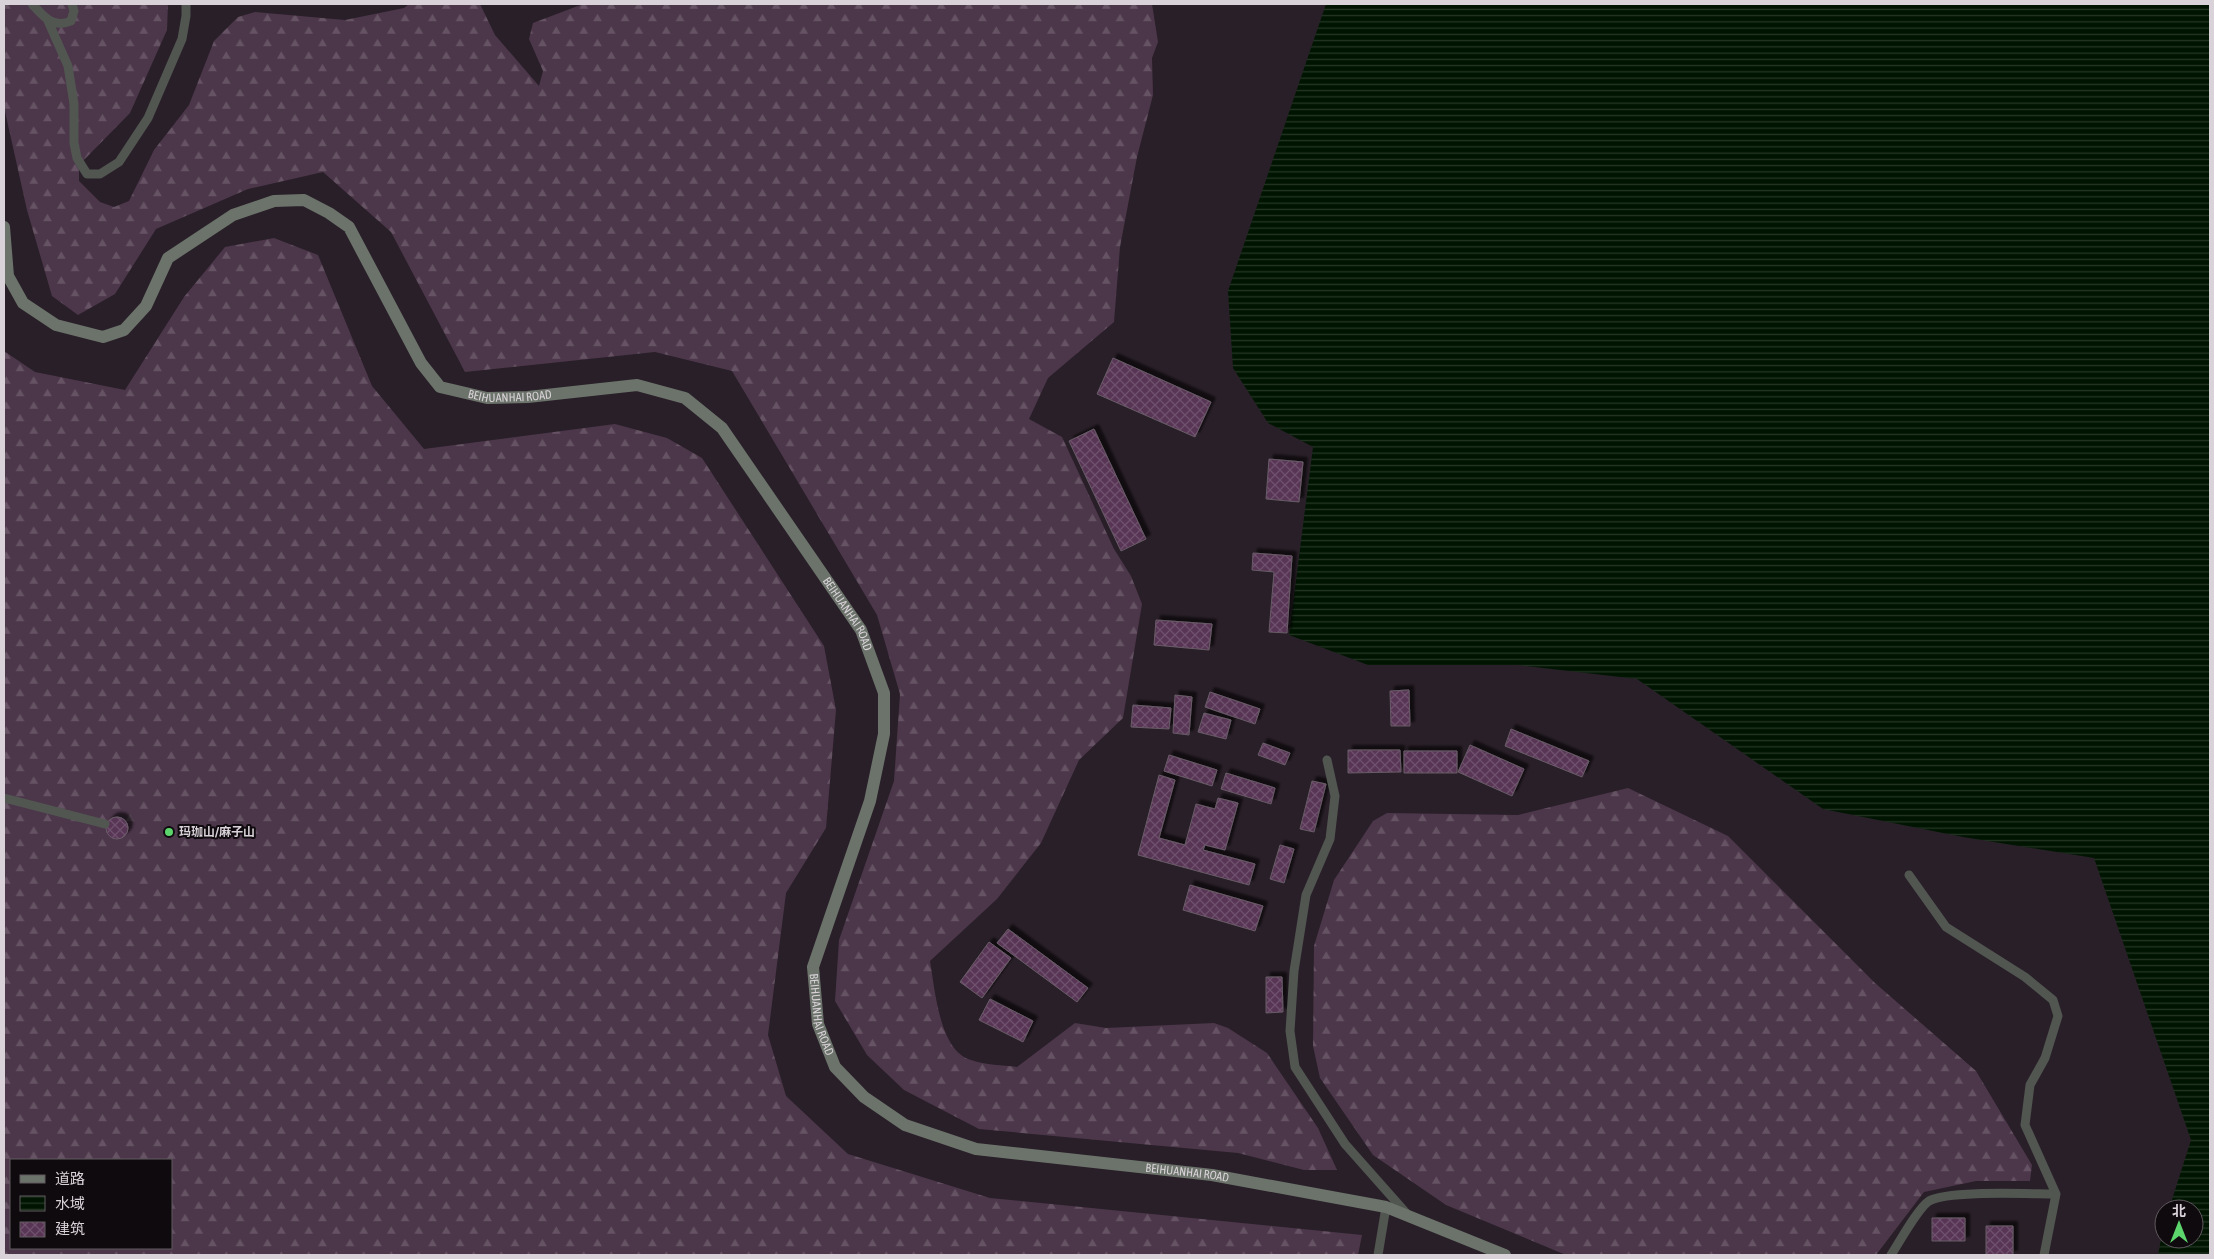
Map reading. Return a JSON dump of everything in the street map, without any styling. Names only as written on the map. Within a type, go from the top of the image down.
[{"type":"main road","name":"BEIHUANHAI ROAD","points":[[4,227],[8,276],[23,302],[56,325],[103,337],[124,330],[146,306],[168,258],[198,236],[234,215],[250,209],[274,201],[304,200],[329,212],[349,227],[421,363],[440,387],[487,398],[528,397],[637,385],[685,398],[722,428],[861,630],[884,693],[884,734],[870,801],[814,967],[818,1024],[835,1068],[864,1098],[905,1125],[976,1149],[1212,1175],[1386,1207],[1505,1255]]},
{"type":"lane","points":[[32,4],[48,21],[68,66],[74,104],[74,143],[77,158],[87,174],[100,174],[119,162],[148,118],[182,39],[186,4]]},
{"type":"lane","points":[[48,21],[63,24],[71,21],[74,11],[72,4]]},
{"type":"lane","points":[[1327,760],[1335,796],[1330,839],[1306,895],[1296,961],[1290,1031],[1295,1067],[1345,1144],[1408,1216]]},
{"type":"lane","points":[[4,798],[105,824]]},
{"type":"lane","points":[[1909,875],[1946,927],[2025,977],[2053,1000],[2058,1016],[2045,1058],[2030,1085],[2025,1125],[2056,1194],[2044,1255]]},
{"type":"lane","points":[[1891,1255],[1920,1211],[1929,1201],[1951,1195],[2056,1194]]},
{"type":"lane","points":[[1378,1255],[1386,1207]]},
{"type":"green space","points":[[4,4],[168,4],[167,30],[130,113],[79,165],[79,181],[100,202],[114,207],[129,201],[154,150],[189,105],[214,41],[238,17],[255,12],[345,20],[404,8],[409,4],[480,4],[495,35],[539,86],[543,71],[529,39],[533,23],[583,4],[1152,4],[1158,42],[1152,58],[1153,95],[1137,157],[1120,247],[1114,322],[1048,378],[1029,419],[1062,437],[1114,549],[1131,576],[1142,604],[1123,718],[1079,760],[1041,843],[997,899],[930,961],[934,987],[940,1018],[952,1045],[960,1054],[971,1060],[988,1064],[1017,1067],[1075,1023],[1106,1028],[1214,1023],[1228,1028],[1267,1053],[1318,1128],[1337,1170],[1304,1170],[1238,1153],[979,1129],[904,1090],[867,1055],[835,1001],[839,940],[894,781],[900,694],[877,615],[732,371],[655,352],[465,372],[391,232],[323,172],[248,189],[156,229],[115,294],[78,315],[52,296],[27,210],[4,107]]},
{"type":"green space","points":[[274,238],[318,255],[372,386],[424,449],[615,424],[667,438],[702,458],[824,646],[836,710],[826,828],[786,893],[768,1035],[786,1096],[848,1154],[990,1198],[1362,1235],[1358,1255],[4,1255],[4,351],[35,372],[125,390],[184,297],[225,247]]},
{"type":"green space","points":[[1628,788],[1728,836],[1875,983],[1976,1071],[2032,1165],[2030,1181],[1976,1181],[1924,1192],[1876,1255],[1566,1255],[1446,1205],[1373,1155],[1320,1078],[1313,1046],[1314,946],[1334,880],[1373,821],[1387,813],[1518,815]]},
{"type":"water","points":[[1326,4],[2210,4],[2210,1255],[2158,1255],[2159,1249],[2204,1249],[2204,1199],[2172,1199],[2191,1140],[2094,858],[1963,837],[1823,809],[1637,679],[1517,665],[1368,665],[1289,635],[1313,447],[1268,423],[1233,368],[1228,291]]},
{"type":"building","points":[[1113,358],[1211,402],[1195,437],[1097,394]]},
{"type":"building","points":[[1094,429],[1146,539],[1121,551],[1069,441]]},
{"type":"building","points":[[1269,459],[1303,462],[1299,502],[1266,499]]},
{"type":"building","points":[[1253,553],[1292,556],[1287,633],[1269,632],[1274,572],[1252,570]]},
{"type":"building","points":[[1156,620],[1212,624],[1209,650],[1154,645]]},
{"type":"building","points":[[1409,690],[1410,726],[1391,726],[1390,691]]},
{"type":"building","points":[[1210,692],[1260,709],[1255,724],[1205,707]]},
{"type":"building","points":[[1175,695],[1192,697],[1189,735],[1173,733]]},
{"type":"building","points":[[1133,705],[1171,708],[1169,729],[1131,727]]},
{"type":"building","points":[[1204,713],[1231,720],[1226,739],[1198,732]]},
{"type":"building","points":[[1511,729],[1589,761],[1582,777],[1505,746]]},
{"type":"building","points":[[1263,743],[1290,753],[1285,765],[1258,755]]},
{"type":"building","points":[[1470,745],[1524,769],[1512,796],[1458,772]]},
{"type":"building","points":[[1348,750],[1400,750],[1401,772],[1348,773]]},
{"type":"building","points":[[1404,751],[1457,751],[1457,773],[1404,773]]},
{"type":"building","points":[[1169,755],[1217,770],[1212,786],[1164,771]]},
{"type":"building","points":[[1226,773],[1275,788],[1271,804],[1221,789]]},
{"type":"building","points":[[1159,775],[1175,780],[1159,838],[1185,845],[1196,804],[1215,809],[1218,798],[1238,803],[1225,850],[1205,845],[1203,850],[1255,864],[1249,885],[1138,855]]},
{"type":"building","points":[[1312,781],[1326,784],[1314,832],[1300,829]]},
{"type":"building","points":[[117,817],[125,820],[128,828],[125,836],[117,839],[109,836],[106,828],[109,820]]},
{"type":"building","points":[[1280,845],[1294,849],[1284,883],[1270,879]]},
{"type":"building","points":[[1190,885],[1263,906],[1255,931],[1183,910]]},
{"type":"building","points":[[1008,929],[1088,988],[1077,1002],[997,943]]},
{"type":"building","points":[[989,942],[1011,958],[982,998],[960,982]]},
{"type":"building","points":[[1266,977],[1282,977],[1283,1012],[1266,1013]]},
{"type":"building","points":[[990,999],[1033,1021],[1023,1042],[979,1020]]},
{"type":"building","points":[[1932,1218],[1965,1218],[1965,1241],[1932,1241]]},
{"type":"building","points":[[1986,1226],[2013,1226],[2013,1255],[1986,1255]]},
{"type":"place","name":"玛珈山/麻子山","points":[[169,832]]}]
